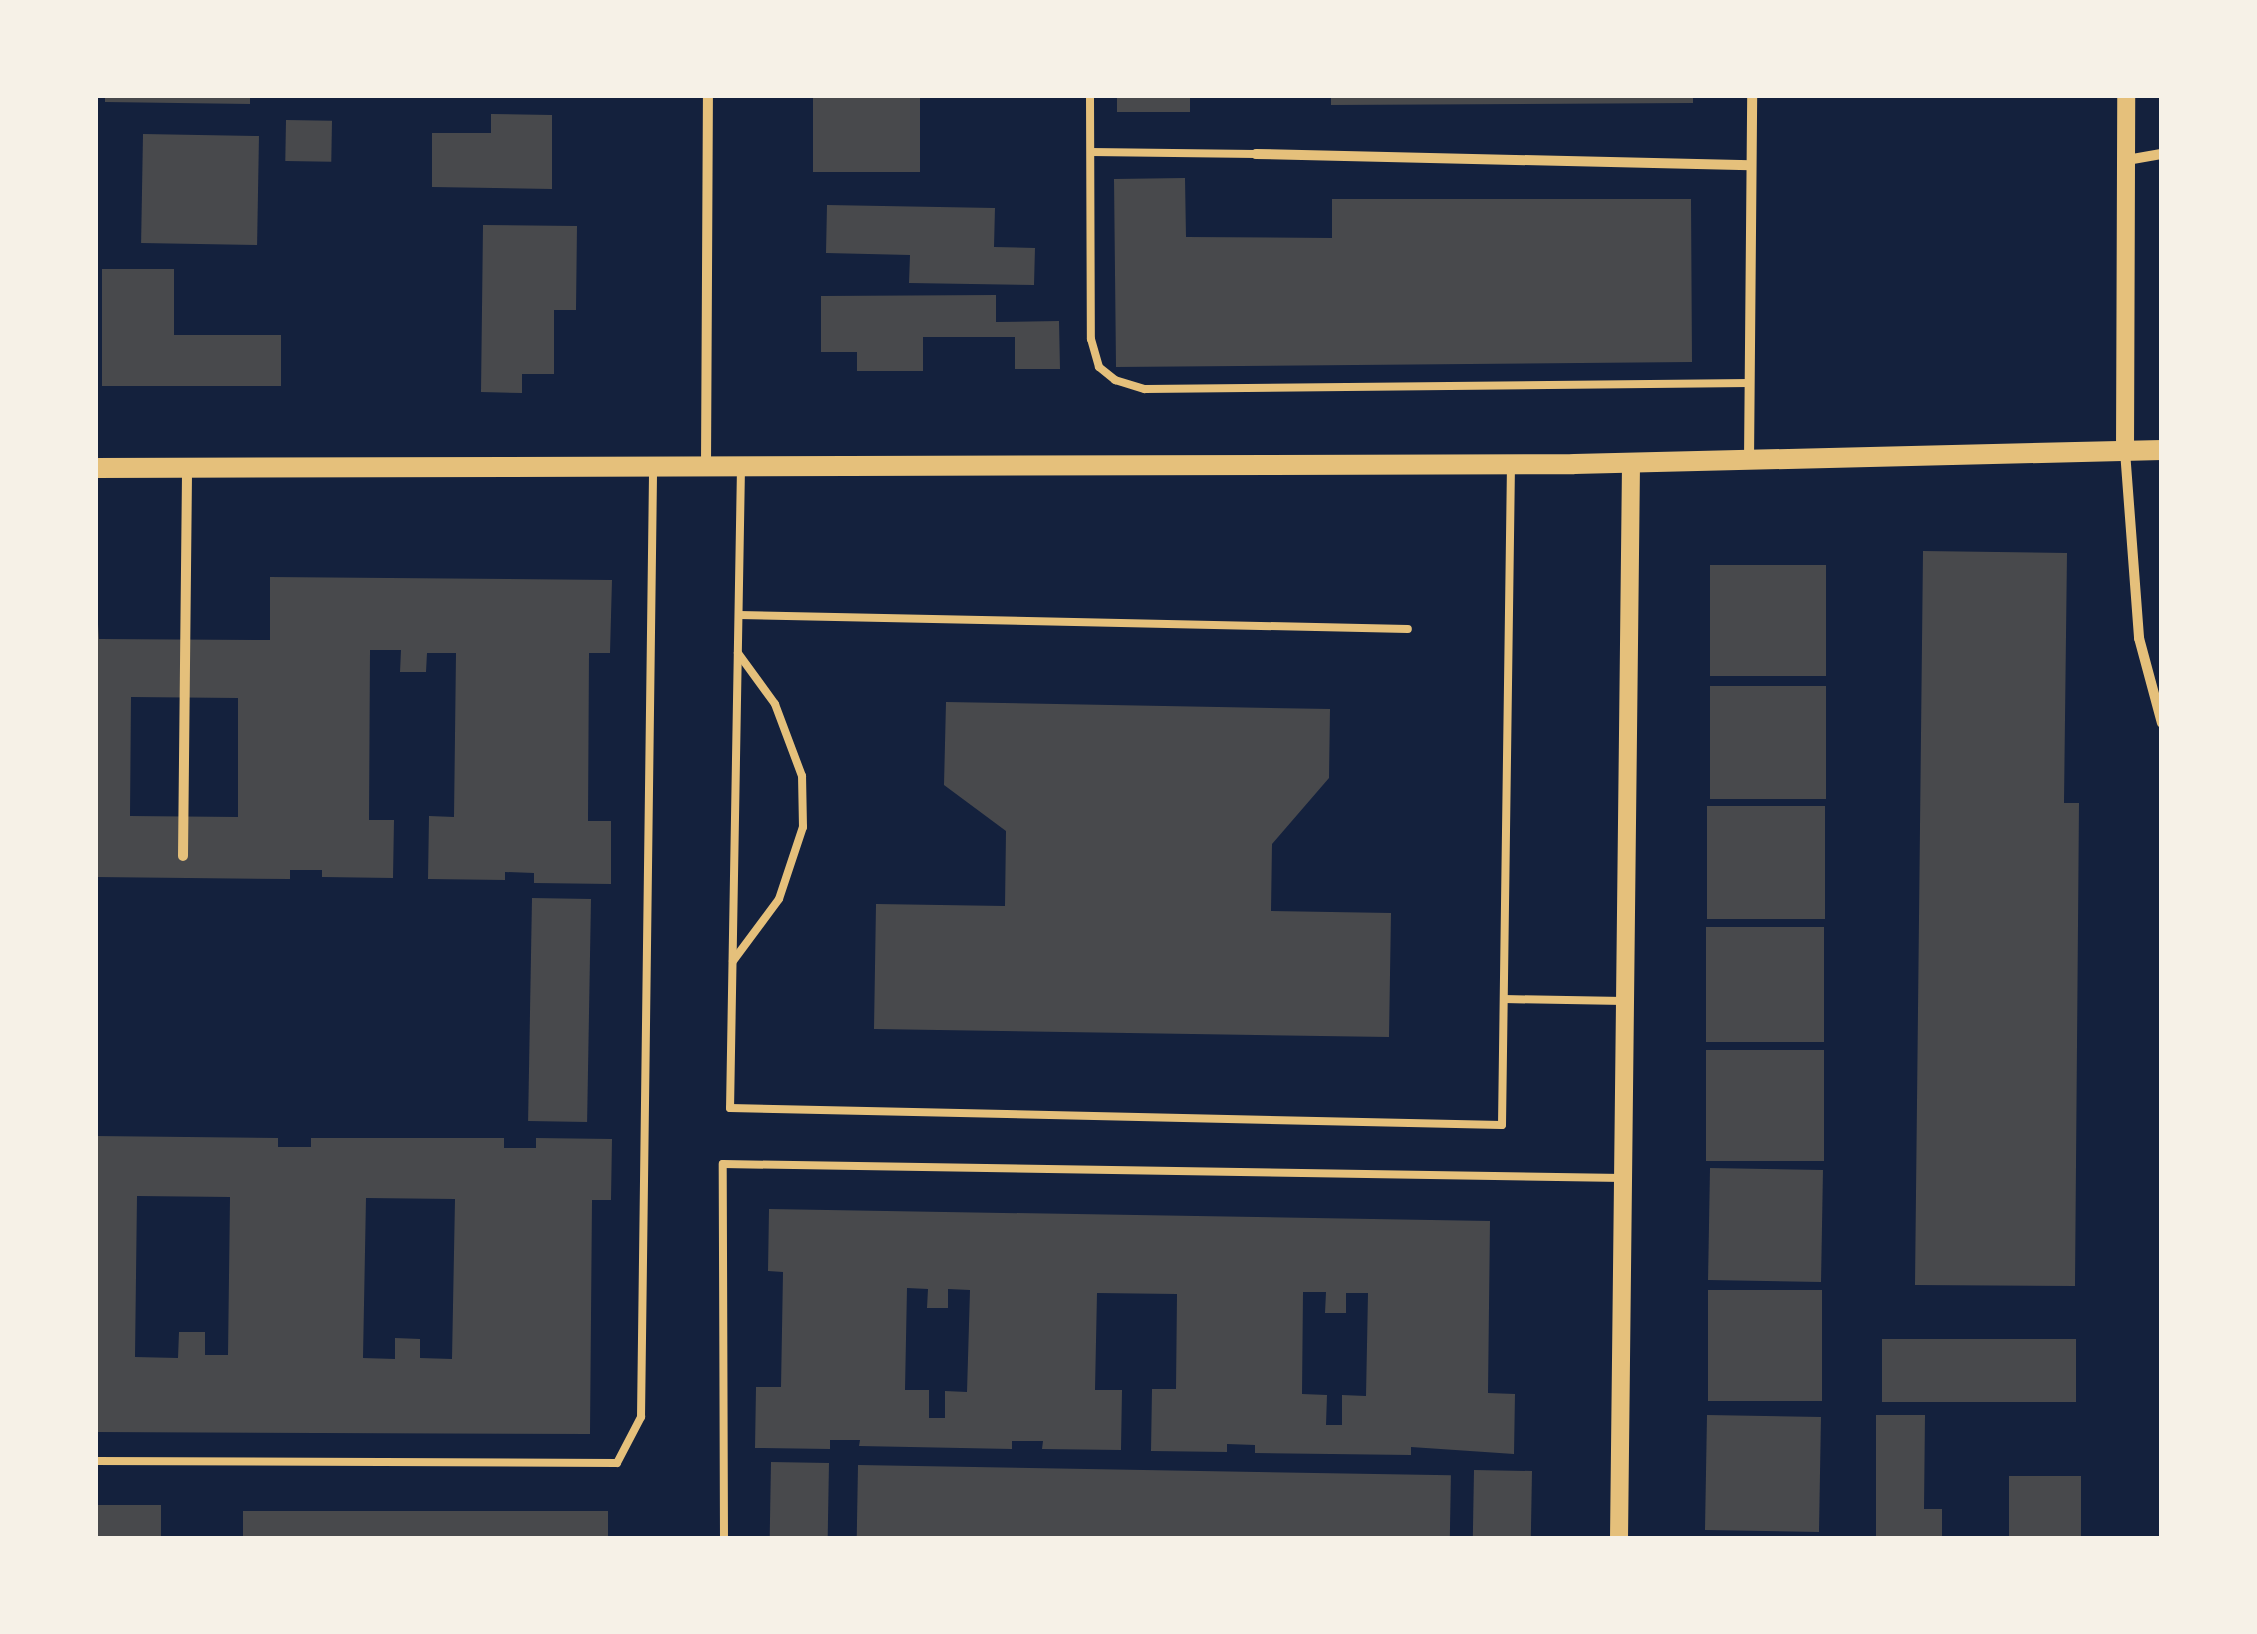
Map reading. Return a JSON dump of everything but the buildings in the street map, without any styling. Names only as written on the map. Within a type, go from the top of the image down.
[{"type":"main road","points":[[95,468],[1750,462],[2162,450]]},
{"type":"street","points":[[706,465],[708,95]]},
{"type":"street","points":[[1750,462],[1752,95]]},
{"type":"street","points":[[2126,95],[2125,450],[2138,638],[2162,723]]},
{"type":"street","points":[[1256,154],[1751,165]]},
{"type":"street","points":[[2126,160],[2162,154]]},
{"type":"street","points":[[1619,1539],[1632,463]]},
{"type":"street","points":[[182,856],[187,470]]},
{"type":"lane","points":[[1090,95],[1090,338],[1099,367],[1115,380],[1145,389],[1750,383]]},
{"type":"lane","points":[[1090,152],[1256,154]]},
{"type":"lane","points":[[742,465],[730,1108],[1502,1125],[1512,463]]},
{"type":"lane","points":[[95,1461],[617,1463],[641,1417],[653,466]]},
{"type":"lane","points":[[739,614],[1408,629]]},
{"type":"lane","points":[[733,961],[778,899],[803,828],[802,776],[782,722],[738,653]]},
{"type":"lane","points":[[1504,999],[1624,1002]]},
{"type":"lane","points":[[724,1539],[724,1164],[1623,1178]]}]
